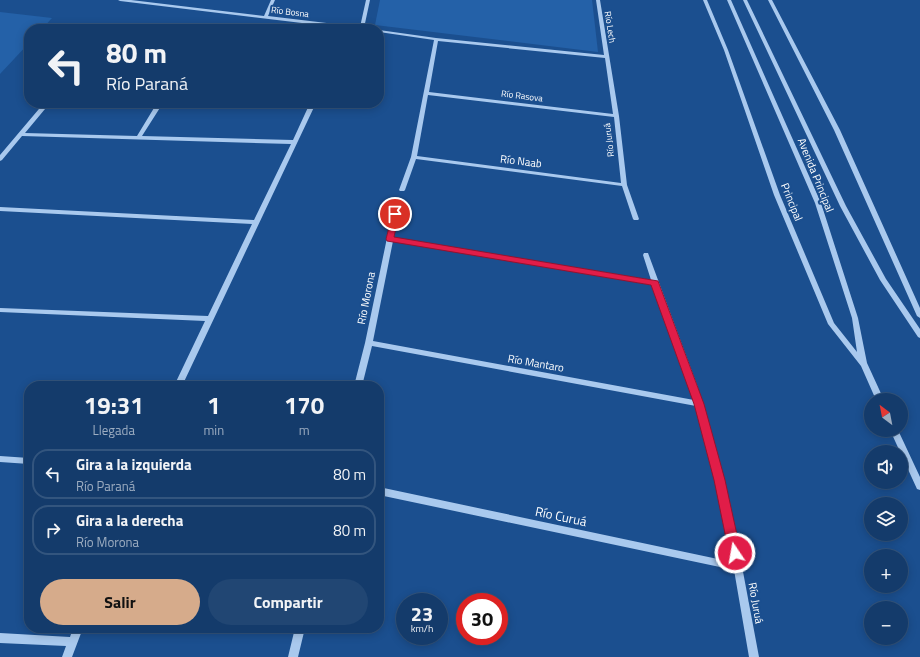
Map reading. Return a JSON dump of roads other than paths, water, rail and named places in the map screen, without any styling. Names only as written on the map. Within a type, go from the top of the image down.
[{"type":"street","name":"Río Bosna","points":[[120,0],[322,24]]},
{"type":"street","points":[[178,7],[182,0]]},
{"type":"street","points":[[266,17],[273,0]]},
{"type":"street","points":[[363,24],[368,0]]},
{"type":"street","name":"Río Lech","points":[[598,0],[607,57]]},
{"type":"street","name":"Principal","points":[[705,0],[726,50],[777,195],[831,324],[864,365],[877,393]]},
{"type":"street","name":"Avenida Principal","points":[[729,0],[818,203],[855,318],[864,365]]},
{"type":"street","name":"Avenida Principal","points":[[745,0],[843,206],[884,280],[920,335]]},
{"type":"street","points":[[770,0],[837,130],[920,316]]},
{"type":"street","points":[[384,32],[436,39],[607,57]]},
{"type":"street","points":[[402,190],[414,157],[436,39]]},
{"type":"street","name":"Río Juruá","points":[[607,57],[624,185],[636,219]]},
{"type":"street","name":"Río Rasova","points":[[427,93],[616,116]]},
{"type":"street","points":[[0,159],[43,108]]},
{"type":"street","points":[[138,138],[157,108]]},
{"type":"street","points":[[180,381],[311,108]]},
{"type":"street","points":[[20,134],[295,142]]},
{"type":"street","name":"Río Naab","points":[[414,157],[624,185]]},
{"type":"street","points":[[0,209],[257,222]]},
{"type":"street","name":"Río Morona","points":[[359,381],[369,343],[395,214]]},
{"type":"street","points":[[390,239],[654,283]]},
{"type":"street","name":"Río Juruá","points":[[646,256],[654,283],[699,404],[720,480],[754,657]]},
{"type":"street","points":[[0,310],[210,319]]},
{"type":"street","name":"Río Mantaro","points":[[369,343],[699,404]]},
{"type":"street","points":[[897,437],[920,486]]},
{"type":"street","points":[[0,459],[24,461]]},
{"type":"street","name":"Río Curuá","points":[[384,492],[738,568]]},
{"type":"street","points":[[67,657],[76,633]]},
{"type":"street","points":[[293,657],[299,633]]},
{"type":"street","points":[[0,638],[73,642]]}]
